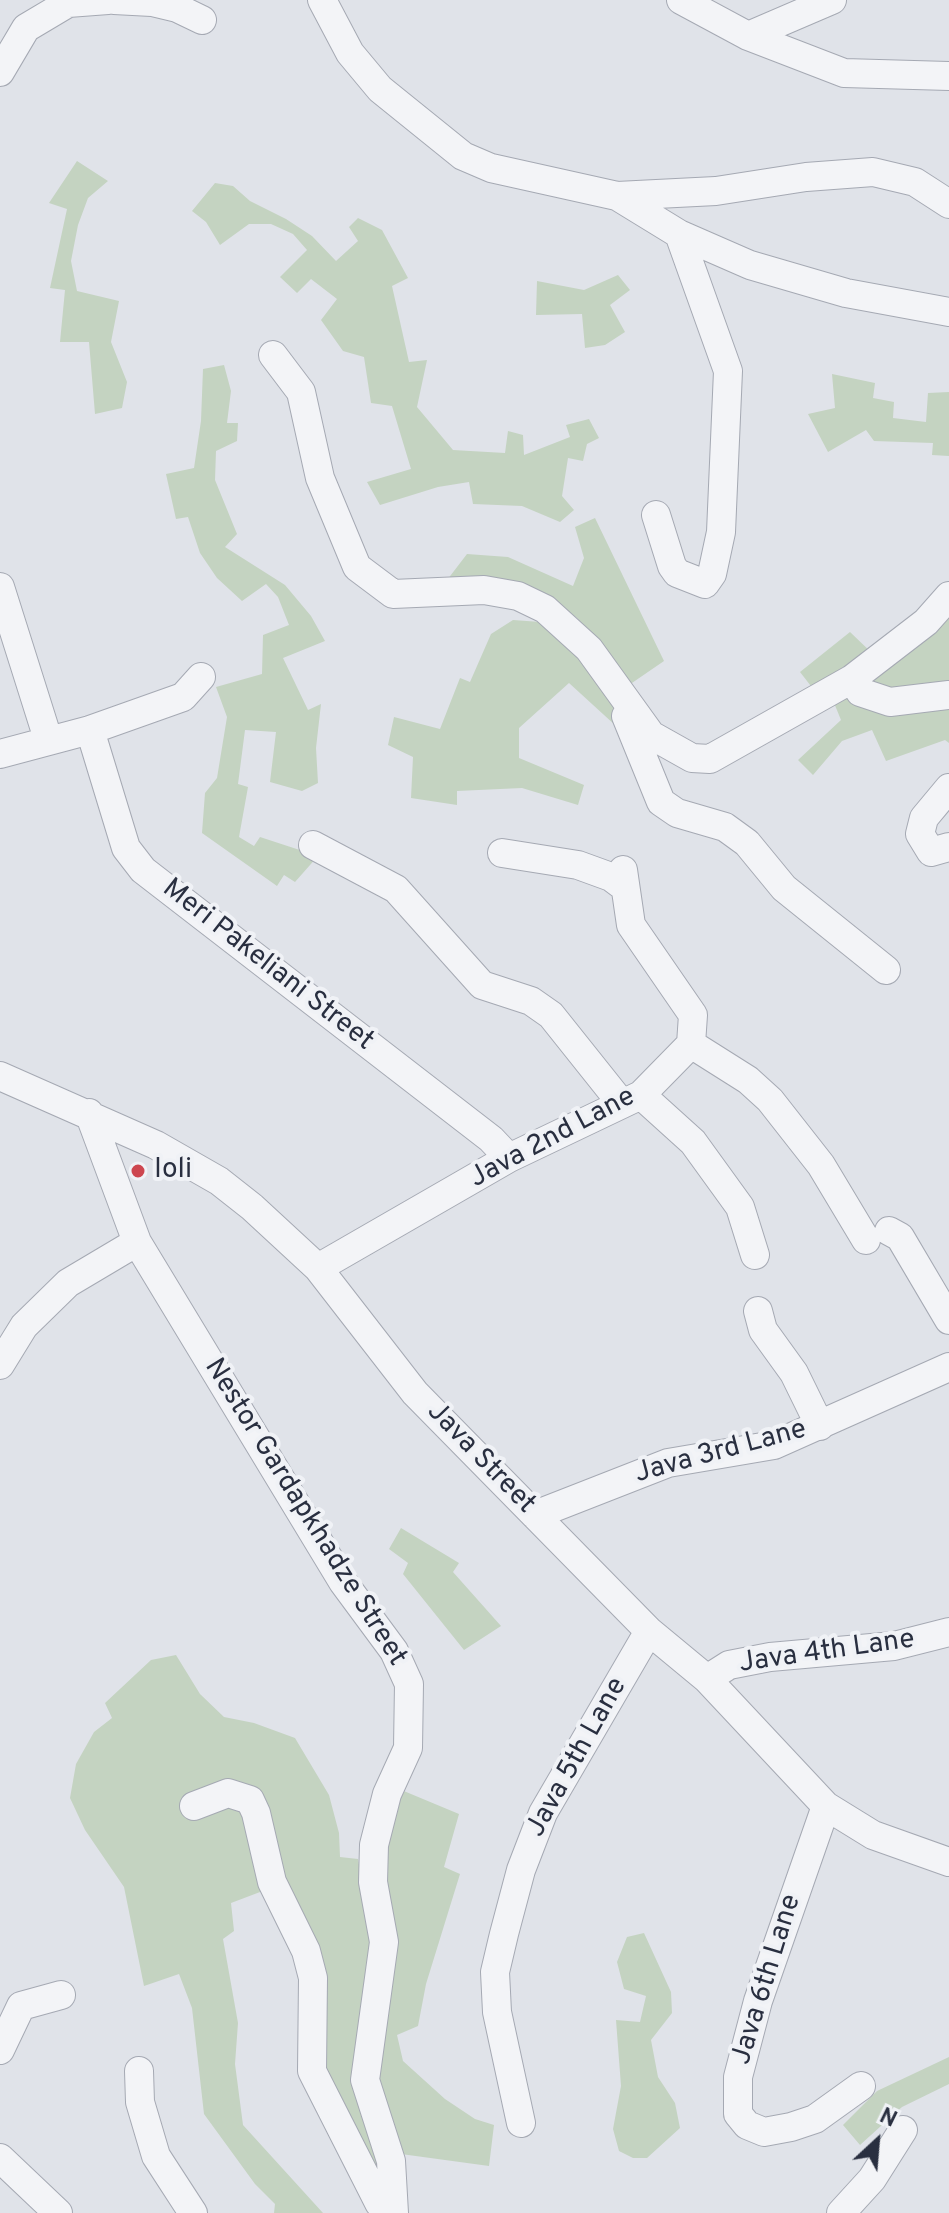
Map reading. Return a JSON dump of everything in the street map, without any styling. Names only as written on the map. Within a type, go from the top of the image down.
[{"type":"street","points":[[0,72],[26,28],[68,3],[108,0]]},
{"type":"street","points":[[114,0],[152,2],[177,8],[202,20]]},
{"type":"street","points":[[322,0],[350,53],[380,89],[463,156],[530,178],[617,196],[716,191],[806,177],[873,172],[915,182],[949,204]]},
{"type":"street","points":[[681,0],[748,36],[844,73],[949,76]]},
{"type":"street","points":[[748,36],[832,0]]},
{"type":"street","points":[[617,196],[679,234],[750,265],[846,293],[949,312]]},
{"type":"street","points":[[656,515],[672,566],[677,573],[705,584],[712,574],[721,532],[728,371],[679,234]]},
{"type":"street","points":[[273,355],[301,392],[320,478],[357,567],[393,594],[458,589],[518,596],[545,609],[571,629],[589,649],[651,735],[678,753],[692,758],[710,759],[852,679],[926,622],[949,596]]},
{"type":"street","points":[[0,587],[48,739]]},
{"type":"street","points":[[0,754],[90,730],[183,697],[201,677]]},
{"type":"street","points":[[852,679],[860,692],[890,702],[949,695]]},
{"type":"street","points":[[618,693],[661,802],[677,813],[725,827],[747,843],[784,888],[886,970]]},
{"type":"street","name":"Meri Pakeliani Street","points":[[90,730],[126,848],[143,870],[491,1139],[509,1158]]},
{"type":"street","points":[[949,788],[924,818],[920,834],[931,852],[949,847]]},
{"type":"street","points":[[313,845],[396,889],[482,985],[531,1001],[551,1015],[632,1100],[693,1142],[740,1207],[755,1255]]},
{"type":"street","points":[[502,853],[578,865],[623,878],[631,925],[693,1015],[691,1044],[748,1080],[770,1100],[878,1236],[900,1237],[949,1320]]},
{"type":"street","name":"Java 2nd Lane","points":[[318,1268],[509,1158],[632,1100],[691,1044]]},
{"type":"street","name":"Java Street","points":[[0,1076],[156,1145],[219,1181],[283,1233],[318,1268],[415,1393],[649,1631],[707,1679],[826,1806],[873,1835],[949,1862]]},
{"type":"street","name":"Nestor Gardapkhadze Street","points":[[89,1113],[137,1242],[343,1582],[394,1651],[409,1684],[408,1748],[387,1794],[374,1845],[373,1882],[384,1942],[365,2080],[391,2161],[391,2213]]},
{"type":"street","points":[[0,1365],[24,1326],[68,1283],[137,1242]]},
{"type":"street","points":[[758,1311],[763,1330],[794,1373],[820,1426]]},
{"type":"street","name":"Java 3rd Lane","points":[[535,1515],[668,1463],[774,1445],[949,1367]]},
{"type":"street","name":"Java 5th Lane","points":[[521,2123],[497,2012],[495,1972],[511,1908],[543,1813],[649,1631]]},
{"type":"street","name":"Java 4th Lane","points":[[707,1679],[729,1665],[770,1657],[894,1646],[949,1632]]},
{"type":"street","points":[[194,1806],[228,1793],[250,1800],[256,1813],[272,1882],[306,1951],[313,1978],[312,2071],[379,2203],[391,2213]]},
{"type":"street","name":"Java 6th Lane","points":[[826,1806],[758,2001],[738,2077],[738,2114],[747,2125],[764,2132],[791,2127],[815,2119],[861,2086]]},
{"type":"street","points":[[0,2050],[21,2006],[61,1995]]},
{"type":"street","points":[[139,2071],[140,2102],[156,2156],[193,2213]]},
{"type":"street","points":[[841,2213],[872,2179],[903,2130]]},
{"type":"street","points":[[0,2158],[58,2213]]},
{"type":"green space","points":[[77,161],[108,181],[88,198],[78,225],[71,261],[77,291],[119,301],[111,342],[127,382],[122,408],[95,414],[89,342],[60,342],[65,290],[50,288],[67,209],[49,203]]},
{"type":"green space","points":[[215,183],[233,186],[250,201],[286,219],[312,236],[336,261],[358,241],[349,227],[358,218],[382,230],[408,278],[392,286],[409,362],[427,360],[417,407],[453,450],[505,453],[508,431],[523,435],[524,455],[570,437],[566,425],[589,419],[599,438],[587,444],[583,461],[568,458],[562,496],[574,510],[560,522],[522,506],[473,504],[469,482],[438,487],[380,505],[367,482],[411,469],[392,406],[371,403],[364,357],[343,351],[321,320],[337,299],[311,279],[297,293],[280,277],[307,250],[293,234],[271,224],[249,224],[220,245],[206,222],[192,211]]},
{"type":"green space","points":[[618,275],[630,290],[610,305],[625,332],[605,345],[585,348],[582,314],[536,315],[537,281],[584,290]]},
{"type":"green space","points":[[224,365],[231,391],[227,423],[238,423],[237,441],[216,451],[215,480],[237,534],[225,547],[285,585],[311,616],[325,641],[283,658],[308,710],[321,704],[316,748],[318,783],[302,791],[270,782],[276,732],[245,730],[238,784],[248,787],[239,837],[254,846],[260,837],[318,856],[295,882],[284,875],[277,886],[202,833],[205,793],[217,778],[227,717],[216,687],[262,674],[263,635],[289,625],[278,597],[266,584],[242,601],[217,578],[200,553],[188,517],[176,519],[166,474],[194,468],[201,421],[203,369]]},
{"type":"green space","points":[[832,374],[875,383],[873,398],[894,402],[893,418],[926,422],[928,393],[949,392],[949,456],[932,455],[933,443],[874,441],[866,430],[828,452],[808,414],[835,408]]},
{"type":"green space","points":[[595,518],[664,661],[629,685],[577,618],[549,599],[444,584],[467,554],[508,557],[573,586],[584,558],[575,527]]},
{"type":"green space","points":[[949,602],[949,692],[876,693],[869,673]]},
{"type":"green space","points":[[513,620],[554,623],[613,697],[627,736],[569,683],[519,728],[519,758],[584,785],[578,805],[522,788],[457,791],[457,805],[411,798],[413,757],[388,745],[394,717],[440,729],[460,678],[470,682],[491,634]]},
{"type":"green space","points":[[850,632],[874,655],[814,690],[800,672]]},
{"type":"green space","points":[[832,698],[949,701],[949,743],[945,740],[886,761],[872,730],[842,741],[813,775],[798,760],[841,720]]},
{"type":"green space","points":[[401,1528],[459,1563],[453,1572],[501,1626],[464,1650],[403,1574],[408,1563],[389,1549]]},
{"type":"green space","points":[[176,1655],[200,1694],[224,1717],[254,1723],[295,1738],[329,1795],[339,1833],[340,1857],[358,1859],[370,1925],[368,1978],[383,2189],[322,2069],[321,2028],[268,1889],[231,1903],[234,1931],[223,1939],[238,2023],[235,2064],[243,2125],[323,2213],[274,2213],[275,2204],[255,2184],[204,2114],[192,2008],[179,1974],[144,1986],[124,1887],[85,1830],[70,1798],[76,1764],[94,1732],[112,1718],[105,1703],[151,1660]]},
{"type":"green space","points":[[399,1789],[459,1814],[444,1867],[460,1874],[426,1984],[418,2026],[397,2035],[403,2061],[445,2099],[475,2119],[494,2125],[489,2166],[401,2154],[372,2074],[380,1863]]},
{"type":"green space","points":[[644,1933],[671,1992],[672,2013],[651,2040],[658,2077],[675,2103],[680,2128],[647,2158],[633,2158],[619,2151],[613,2129],[621,2086],[616,2020],[640,2022],[646,1996],[624,1989],[617,1962],[627,1937]]},
{"type":"green space","points":[[949,2057],[949,2084],[902,2107],[860,2145],[843,2125],[877,2091]]},
{"type":"place","name":"Ioli","points":[[138,1171]]}]
